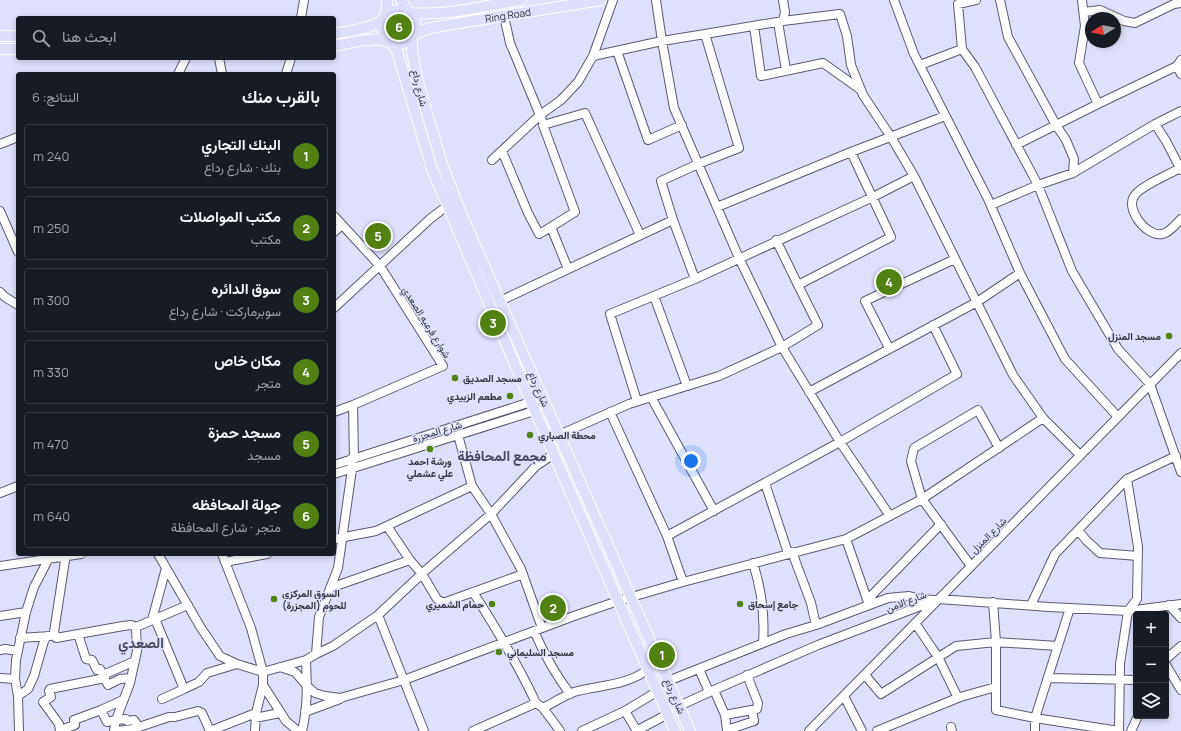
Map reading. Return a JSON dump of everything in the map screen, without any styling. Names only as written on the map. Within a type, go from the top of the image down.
[{"type":"main road","points":[[387,0],[382,32],[384,37],[392,44]]},
{"type":"main road","points":[[336,46],[374,40],[382,40],[392,44],[403,44],[414,36],[416,22],[401,0]]},
{"type":"main road","name":"Ring Road","points":[[409,13],[444,13],[520,0]]},
{"type":"main road","name":"Ring Road","points":[[414,36],[424,30],[601,0]]},
{"type":"main road","points":[[336,34],[372,27],[394,10],[404,10],[409,13]]},
{"type":"main road","points":[[0,36],[16,36]]},
{"type":"main road","name":"شارع رداع","points":[[414,36],[412,52],[419,86],[442,164],[460,212],[690,731]]},
{"type":"main road","name":"شارع رداع","points":[[392,44],[397,51],[400,60],[432,170],[533,407],[675,731]]},
{"type":"main road","points":[[0,49],[16,49]]},
{"type":"street","points":[[301,16],[304,0]]},
{"type":"street","points":[[492,160],[540,115],[561,100],[578,82],[593,56],[613,0]]},
{"type":"street","points":[[656,0],[674,108],[739,258],[782,347],[840,442],[890,516]]},
{"type":"street","points":[[783,0],[785,12],[780,21],[786,70]]},
{"type":"street","points":[[894,0],[914,54],[991,205],[1020,273],[1065,359],[1118,417]]},
{"type":"street","points":[[976,0],[958,4],[962,49],[975,67],[1038,185],[1072,271],[1118,349],[1150,384],[1181,472]]},
{"type":"street","points":[[1000,0],[1008,37],[1056,125],[1066,140],[1074,160],[1073,174]]},
{"type":"street","points":[[1082,0],[1085,26],[1079,63],[1098,104]]},
{"type":"street","points":[[1084,12],[1100,10],[1124,21],[1135,23],[1174,4],[1181,3]]},
{"type":"street","points":[[593,56],[662,41],[780,21],[840,14],[847,36],[851,65],[861,90],[914,176],[1013,375],[1043,418],[1080,456]]},
{"type":"street","points":[[502,151],[528,213],[539,234],[575,212],[544,124],[510,43],[504,16]]},
{"type":"street","points":[[754,26],[761,76],[824,63],[861,90]]},
{"type":"street","points":[[695,279],[673,220],[661,181],[698,164],[739,148],[705,34]]},
{"type":"street","points":[[920,65],[962,49]]},
{"type":"street","points":[[617,51],[648,140],[682,125]]},
{"type":"street","points":[[179,72],[185,60]]},
{"type":"street","points":[[220,60],[222,72]]},
{"type":"street","points":[[287,72],[290,60]]},
{"type":"street","points":[[1016,145],[1179,63],[1181,74]]},
{"type":"street","points":[[991,205],[1038,185],[1073,174],[1155,124],[1181,111]]},
{"type":"street","points":[[544,124],[585,113],[640,236]]},
{"type":"street","points":[[717,207],[851,152],[945,116]]},
{"type":"street","points":[[1155,124],[1181,169],[1147,186],[1135,194],[1132,205],[1134,213],[1139,221],[1154,234],[1166,233],[1181,219]]},
{"type":"street","points":[[0,144],[16,138]]},
{"type":"street","points":[[798,285],[891,237],[851,152]]},
{"type":"street","points":[[637,401],[610,314],[695,279],[776,240],[873,197],[914,176]]},
{"type":"street","points":[[336,306],[431,218],[448,206]]},
{"type":"street","points":[[0,211],[16,246]]},
{"type":"street","points":[[336,218],[380,266]]},
{"type":"street","points":[[500,301],[673,220]]},
{"type":"street","points":[[336,230],[342,225]]},
{"type":"street","points":[[551,228],[568,269]]},
{"type":"street","points":[[559,435],[637,401],[719,376],[782,347],[818,325],[776,240]]},
{"type":"street","points":[[889,348],[865,301],[956,259]]},
{"type":"street","name":"شوارع فرعيه الصعدي","points":[[336,411],[353,406],[443,366],[380,266]]},
{"type":"street","points":[[809,392],[977,302],[1020,273]]},
{"type":"street","points":[[0,292],[16,304]]},
{"type":"street","points":[[654,296],[687,386]]},
{"type":"street","points":[[668,536],[840,442],[957,374],[933,325]]},
{"type":"street","name":"شارع المنزل","points":[[809,731],[1181,353]]},
{"type":"street","points":[[651,397],[714,510]]},
{"type":"street","name":"شارع المجزرة","points":[[336,473],[458,435],[545,403]]},
{"type":"street","points":[[316,654],[319,617],[338,568],[338,538],[352,469],[353,406]]},
{"type":"street","name":"شارع المجزرة","points":[[336,464],[533,407]]},
{"type":"street","points":[[971,566],[922,499],[911,460],[914,448],[978,410],[999,448]]},
{"type":"street","points":[[610,412],[668,536],[684,582]]},
{"type":"street","points":[[305,712],[340,698],[404,680],[618,601],[753,563],[846,539],[922,499],[1043,418]]},
{"type":"street","points":[[458,435],[472,486],[491,514],[523,574],[548,662],[570,694]]},
{"type":"street","points":[[159,556],[188,606],[220,656],[238,664],[263,672],[306,660],[333,646],[378,615],[422,574],[491,514],[536,466],[554,454]]},
{"type":"street","points":[[1031,606],[1055,554],[1127,479],[1176,456]]},
{"type":"street","points":[[993,602],[996,642],[996,710],[1035,718],[1119,731],[1120,664],[1128,611],[1137,599],[1138,547],[1127,479]]},
{"type":"street","points":[[765,483],[810,603],[816,625]]},
{"type":"street","points":[[338,538],[376,531],[472,486]]},
{"type":"street","points":[[0,493],[16,487]]},
{"type":"street","points":[[869,605],[872,595],[941,524]]},
{"type":"street","points":[[387,526],[410,560],[422,574],[437,599],[443,603],[523,574]]},
{"type":"street","points":[[1078,530],[1086,540],[1100,552],[1138,556]]},
{"type":"street","points":[[846,539],[869,605]]},
{"type":"street","points":[[0,566],[60,556]]},
{"type":"street","points":[[18,696],[28,689],[34,676],[44,641],[50,634],[66,556]]},
{"type":"street","points":[[223,556],[251,628],[263,672],[263,685],[255,716],[255,731]]},
{"type":"street","points":[[225,562],[256,556]]},
{"type":"street","points":[[19,731],[18,696],[15,679],[16,660],[26,612],[34,587],[49,558]]},
{"type":"street","points":[[330,588],[410,560]]},
{"type":"street","points":[[753,563],[764,618],[763,643]]},
{"type":"street","points":[[166,568],[154,620],[184,689]]},
{"type":"street","points":[[473,592],[505,642],[540,706],[560,731]]},
{"type":"street","points":[[668,681],[786,634],[816,625],[888,598],[909,596],[920,599],[938,599]]},
{"type":"street","name":"شارع الامن","points":[[679,706],[818,645],[938,599],[1128,611],[1181,604]]},
{"type":"street","points":[[20,638],[50,634],[56,638],[122,626],[131,625],[136,627],[188,606]]},
{"type":"street","points":[[1169,606],[1181,618]]},
{"type":"street","points":[[1035,731],[1035,718],[1070,608]]},
{"type":"street","points":[[0,616],[26,612]]},
{"type":"street","points":[[378,615],[424,731]]},
{"type":"street","points":[[916,623],[938,657],[958,698]]},
{"type":"street","points":[[114,731],[116,720],[128,690],[135,661],[137,651],[136,627]]},
{"type":"street","points":[[78,634],[86,659],[92,660],[97,670],[100,669],[108,685],[120,679],[131,678]]},
{"type":"street","points":[[865,674],[880,694],[956,646],[996,642],[1058,646]]},
{"type":"street","points":[[1169,656],[1181,646]]},
{"type":"street","points":[[0,650],[5,649],[18,651]]},
{"type":"street","points":[[302,731],[307,686],[306,660]]},
{"type":"street","points":[[123,700],[74,720],[75,725],[60,731],[59,724],[43,702],[51,697],[49,691],[50,689],[104,677],[135,661]]},
{"type":"street","points":[[162,698],[199,682],[207,673],[238,664]]},
{"type":"street","points":[[280,667],[295,672],[307,686],[316,693],[340,698]]},
{"type":"street","points":[[477,730],[570,694],[641,675],[648,669]]},
{"type":"street","points":[[700,669],[725,715],[727,730],[754,721],[752,710]]},
{"type":"street","points":[[1169,670],[1181,690]]},
{"type":"street","points":[[725,715],[757,709],[758,703],[747,675]]},
{"type":"street","points":[[0,678],[15,679]]},
{"type":"street","points":[[1048,678],[1133,680]]},
{"type":"street","points":[[263,685],[286,721],[298,731]]},
{"type":"street","points":[[878,731],[958,698],[996,687]]},
{"type":"street","points":[[582,731],[625,711],[658,691]]},
{"type":"street","points":[[844,696],[862,731]]},
{"type":"street","points":[[101,710],[107,722],[126,719],[127,721],[134,720],[139,727]]},
{"type":"street","points":[[118,731],[139,727],[169,717],[175,717],[198,711],[202,713],[210,731],[255,716],[280,713]]},
{"type":"street","points":[[625,711],[637,731],[668,714]]},
{"type":"street","points":[[1132,731],[1137,719]]},
{"type":"place","name":"جولة المحافظه","points":[[399,27]]},
{"type":"place","name":"مسجد حمزة","points":[[378,236]]},
{"type":"place","name":"مكان خاص","points":[[889,282]]},
{"type":"place","name":"سوق الدائره","points":[[493,323]]},
{"type":"place","name":"مسجد المنزل","points":[[1169,336]]},
{"type":"place","name":"مسجد الصديق","points":[[455,378]]},
{"type":"place","name":"مطعم الزبيدي","points":[[510,396]]},
{"type":"place","name":"محطة الصباري","points":[[530,435]]},
{"type":"place","name":"ورشة احمد علي عشملي","points":[[430,449]]},
{"type":"place","name":"السوق المركزي للحوم (المجزرة)","points":[[274,599]]},
{"type":"place","name":"حمام الشميري","points":[[492,604]]},
{"type":"place","name":"جامع إسحاق","points":[[740,604]]},
{"type":"place","name":"مكتب المواصلات","points":[[553,608]]},
{"type":"place","name":"مسجد السليماني","points":[[499,652]]},
{"type":"place","name":"البنك التجاري","points":[[662,655]]},
{"type":"district","name":"مجمع المحافظة","points":[[502,455]]},
{"type":"district","name":"الصعدي","points":[[141,642]]}]
